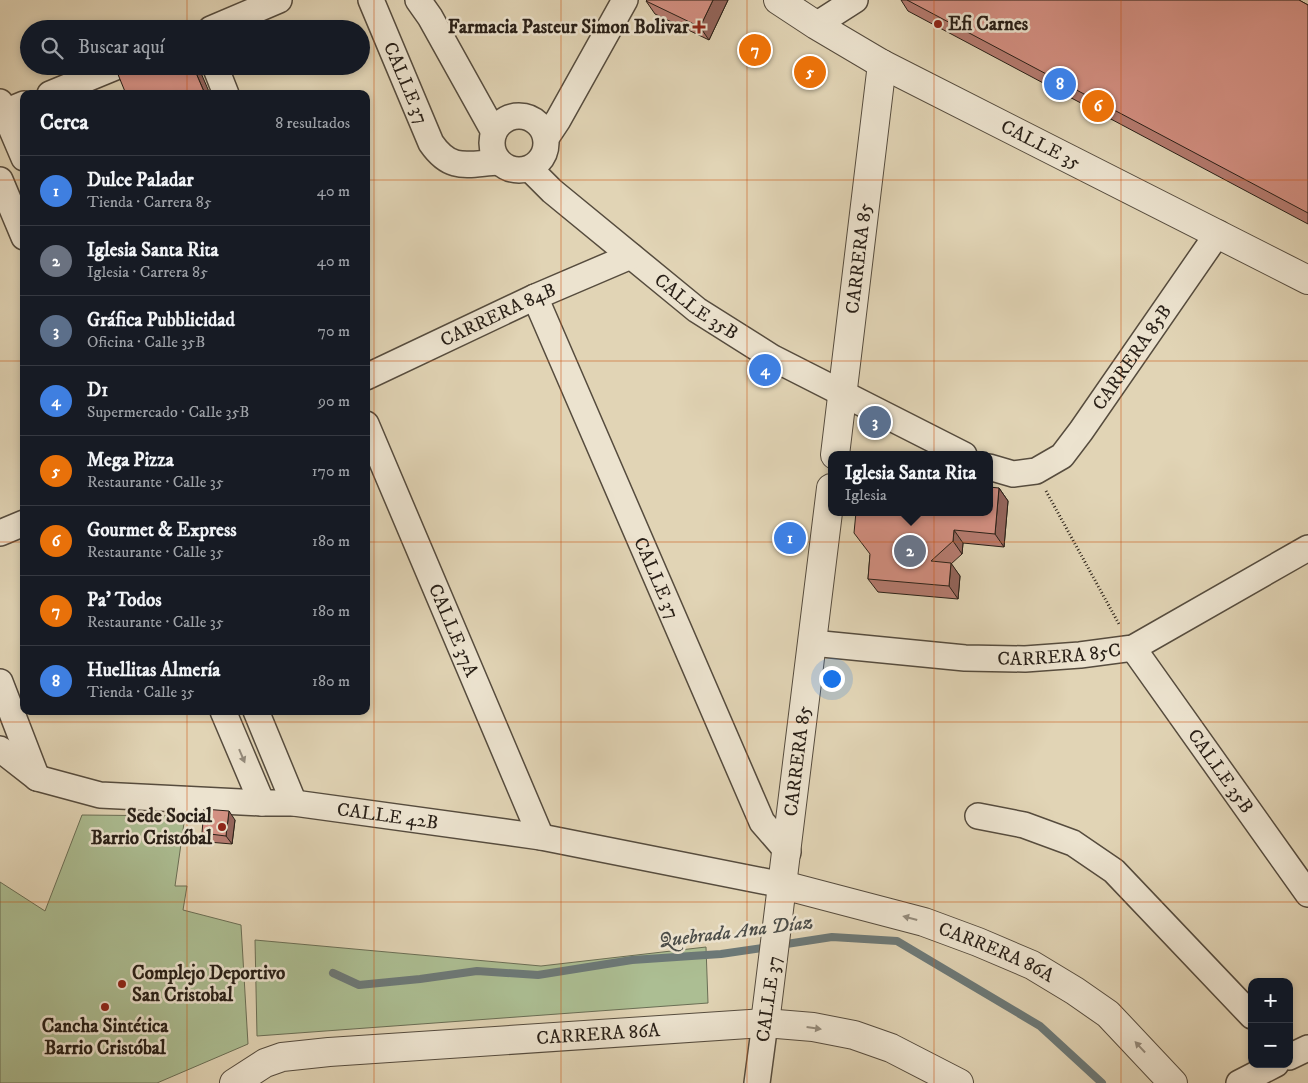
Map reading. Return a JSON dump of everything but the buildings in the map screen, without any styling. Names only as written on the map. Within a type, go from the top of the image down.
[{"type":"street","points":[[232,20],[279,0]]},
{"type":"street","name":"CALLE 37","points":[[371,0],[431,143],[439,155],[447,161],[459,165],[498,162]]},
{"type":"street","points":[[418,0],[430,17],[494,132]]},
{"type":"street","points":[[546,138],[625,0]]},
{"type":"street","name":"CALLE 35","points":[[778,0],[882,64],[1308,280]]},
{"type":"street","points":[[816,25],[855,0]]},
{"type":"street","name":"CARRERA 85","points":[[836,451],[882,64]]},
{"type":"street","points":[[60,90],[96,75]]},
{"type":"street","points":[[218,75],[224,90]]},
{"type":"street","points":[[7,108],[20,146]]},
{"type":"street","points":[[516,116],[528,117],[540,125],[546,138],[546,150],[540,162],[530,169],[512,171],[498,162],[491,148],[494,132],[502,121],[516,116]]},
{"type":"street","name":"CALLE 35B","points":[[530,169],[552,191],[697,310],[773,358],[956,451]]},
{"type":"street","points":[[0,180],[20,228]]},
{"type":"street","name":"CARRERA 85B","points":[[1036,471],[1062,456],[1218,233]]},
{"type":"street","name":"CARRERA 84B","points":[[370,375],[535,297],[631,256]]},
{"type":"street","name":"CALLE 37","points":[[535,297],[762,822],[788,852]]},
{"type":"street","name":"CALLE 37A","points":[[370,433],[540,837]]},
{"type":"street","points":[[993,468],[1013,474],[1036,471]]},
{"type":"street","name":"CARRERA 85","points":[[782,896],[828,512]]},
{"type":"street","points":[[0,533],[20,525]]},
{"type":"street","name":"CARRERA 85C","points":[[812,643],[965,658],[1025,659],[1080,655],[1132,648],[1308,548]]},
{"type":"street","name":"CALLE 35B","points":[[1132,648],[1308,894]]},
{"type":"street","points":[[0,682],[37,778]]},
{"type":"street","points":[[225,715],[262,803]]},
{"type":"street","points":[[258,715],[294,803]]},
{"type":"street","name":"CALLE 42B","points":[[0,749],[37,778],[100,795],[294,803],[540,837],[782,896]]},
{"type":"street","points":[[978,816],[1024,825],[1073,843],[1114,871],[1248,1012]]},
{"type":"street","name":"CALLE 37","points":[[758,1083],[782,896]]},
{"type":"street","name":"CARRERA 86A","points":[[782,896],[924,922],[1032,965],[1076,991],[1108,1014],[1173,1083]]},
{"type":"street","name":"CARRERA 86A","points":[[236,1082],[265,1063],[282,1057],[349,1050],[766,1023],[813,1027],[854,1035],[891,1048],[952,1078],[958,1083]]},
{"type":"street","points":[[1239,1083],[1268,1068]]},
{"type":"path","points":[[1036,471],[1065,528],[1132,648]]},
{"type":"green space","name":"Complejo Deportivo San Cristobal","points":[[82,815],[185,816],[175,886],[187,886],[183,910],[241,925],[248,1044],[157,1083],[0,1083],[0,882],[45,911]]},
{"type":"green space","points":[[255,940],[541,966],[706,947],[708,1003],[257,1036]]},
{"type":"waterway","name":"Quebrada Ana Díaz","points":[[780,945],[832,937],[897,941],[1040,1026],[1102,1083]]},
{"type":"waterway","name":"Quebrada Ana Díaz","points":[[333,973],[359,985],[477,971],[538,975],[632,960],[721,954],[769,947]]},
{"type":"place","name":"Efi Carnes","points":[[938,24]]},
{"type":"place","name":"Farmacia Pasteur Simon Bolivar","points":[[699,27]]},
{"type":"place","name":"Pa' Todos","points":[[755,50]]},
{"type":"place","name":"Mega Pizza","points":[[810,72]]},
{"type":"place","name":"Huellitas Almería","points":[[1060,84]]},
{"type":"place","name":"Gourmet & Express","points":[[1098,106]]},
{"type":"place","name":"D1","points":[[765,370]]},
{"type":"place","name":"Gráfica Pubblicidad","points":[[875,422]]},
{"type":"place","name":"Dulce Paladar","points":[[790,538]]},
{"type":"place","name":"Iglesia Santa Rita","points":[[910,551]]},
{"type":"place","name":"Sede Social Barrio Cristóbal","points":[[222,827]]},
{"type":"place","name":"Complejo Deportivo San Cristobal","points":[[122,984]]},
{"type":"place","name":"Cancha Sintética Barrio Cristóbal","points":[[105,1007]]}]
